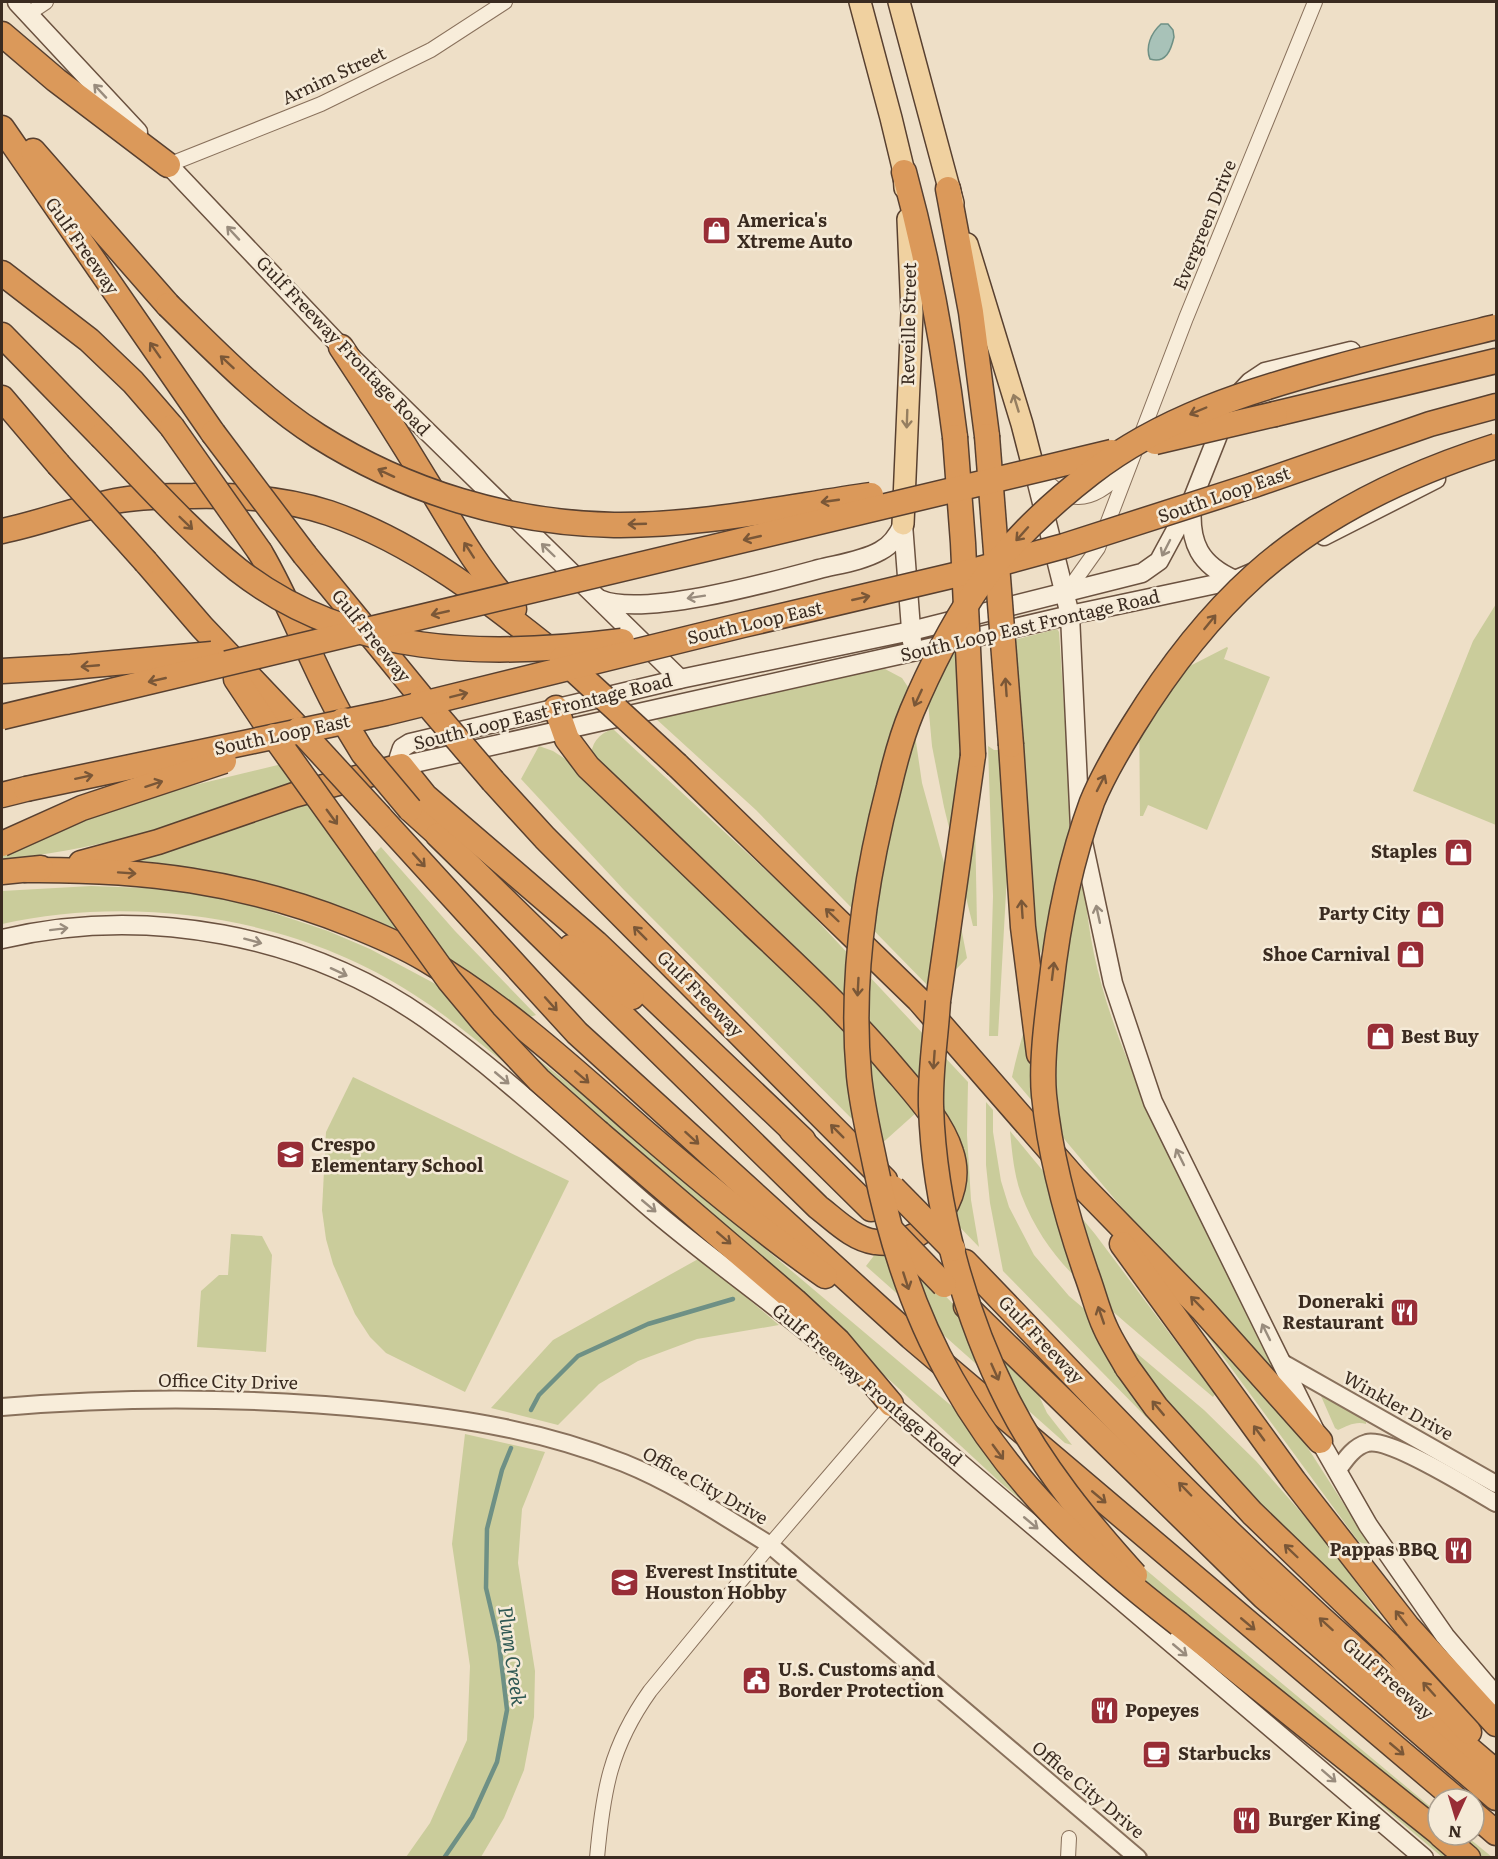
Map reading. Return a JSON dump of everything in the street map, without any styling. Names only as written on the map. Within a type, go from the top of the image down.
[{"type":"highway","points":[[2,34],[56,80],[168,165]]},
{"type":"highway","points":[[2,116],[168,305],[278,406],[317,435],[366,464],[412,485],[468,504],[525,518],[615,525],[705,519],[1032,465]]},
{"type":"highway","name":"Gulf Freeway","points":[[2,128],[213,433],[305,555],[493,781],[545,838],[893,1188],[1204,1508],[1402,1693],[1497,1772]]},
{"type":"highway","points":[[904,172],[933,290],[955,437],[963,543],[973,754],[938,1001],[931,1105],[937,1164],[947,1223],[970,1308],[984,1348],[1009,1404],[1043,1459],[1081,1511],[1179,1624]]},
{"type":"highway","points":[[948,189],[971,312],[987,436],[1023,927],[1051,1143],[1066,1214],[1105,1327],[1127,1367],[1156,1407],[1252,1513],[1389,1645],[1497,1763]]},
{"type":"highway","name":"Gulf Freeway","points":[[2,273],[89,340],[133,382],[172,427],[260,552],[330,697],[363,753],[410,809],[438,835],[803,1140],[944,1285],[1264,1597],[1497,1798]]},
{"type":"highway","points":[[1426,1823],[1091,1552],[1049,1512],[1013,1472],[991,1442],[950,1377],[910,1292],[895,1245],[864,1114],[857,1026],[860,957],[868,887],[880,819],[911,712],[940,652],[974,593],[1028,528],[1094,470],[1151,434],[1213,405],[1302,376],[1497,327]]},
{"type":"highway","points":[[2,335],[192,528],[239,570],[273,594],[309,614],[350,630],[394,641],[483,650],[531,650],[582,646],[743,625]]},
{"type":"highway","points":[[341,347],[481,568],[506,600],[561,659]]},
{"type":"highway","points":[[2,717],[1032,465],[1275,414],[1497,361]]},
{"type":"highway","points":[[2,398],[202,627],[299,729],[577,1033],[910,1337],[1442,1787]]},
{"type":"highway","name":"South Loop East","points":[[2,795],[386,713],[743,625],[972,572],[1075,543],[1254,485],[1430,424],[1497,406]]},
{"type":"highway","points":[[1044,1092],[1049,1002],[1055,949],[1071,866],[1093,800],[1117,752],[1158,687],[1214,615],[1256,574],[1300,539],[1345,511],[1392,487],[1448,461],[1497,446]]},
{"type":"highway","points":[[2,531],[120,500],[162,496],[243,497],[280,502],[327,513],[372,530],[413,551],[453,576],[561,659],[677,765],[919,1000],[1075,1179],[1203,1309],[1320,1441]]},
{"type":"highway","points":[[2,543],[62,516]]},
{"type":"highway","points":[[202,627],[274,736],[477,1014],[539,1080],[795,1301],[838,1341],[891,1404]]},
{"type":"highway","points":[[2,671],[139,661],[336,637]]},
{"type":"highway","points":[[2,844],[82,808],[231,759],[386,713]]},
{"type":"highway","points":[[438,835],[818,1207],[849,1232],[874,1242],[899,1242],[917,1235],[940,1215],[952,1196],[956,1176],[951,1151],[937,1124],[912,1090],[859,1027],[588,767],[572,747],[559,718]]},
{"type":"highway","points":[[2,872],[93,861],[127,852],[294,795],[401,766],[425,796],[596,943],[803,1140]]},
{"type":"highway","points":[[27,870],[142,874],[236,888],[275,897],[324,914],[373,933],[424,958],[467,985],[534,1035],[756,1225],[910,1337]]},
{"type":"highway","points":[[1075,1179],[1294,1481],[1407,1626],[1497,1724]]},
{"type":"highway","points":[[1456,1847],[1468,1857]]},
{"type":"main road","name":"Reveille Street","points":[[860,2],[904,172],[910,243],[912,313],[903,524],[912,652]]},
{"type":"main road","points":[[899,2],[948,189],[982,291],[1066,593],[1070,615],[1080,828],[1113,983],[1153,1102],[1320,1441],[1368,1525],[1445,1636],[1497,1696]]},
{"type":"main road","name":"Gulf Freeway Frontage Road","points":[[23,8],[341,347],[680,679]]},
{"type":"main road","name":"South Loop East Frontage Road","points":[[559,718],[680,679],[911,631],[1142,573],[1160,561],[1193,498],[1213,444],[1235,398],[1250,382],[1265,372],[1497,317]]},
{"type":"main road","name":"South Loop East Frontage Road","points":[[401,766],[400,752],[410,743],[559,718],[667,706],[1235,580],[1273,565],[1340,527],[1432,481],[1497,457]]},
{"type":"main road","points":[[1193,498],[1191,527],[1198,550],[1214,569],[1235,580]]},
{"type":"main road","points":[[598,599],[609,604],[649,604],[746,588],[872,556],[891,544],[903,524]]},
{"type":"main road","points":[[667,706],[680,679]]},
{"type":"main road","name":"Gulf Freeway Frontage Road","points":[[2,939],[21,934],[78,927],[139,926],[186,928],[235,937],[285,950],[327,966],[375,988],[425,1018],[493,1071],[649,1207],[840,1359],[1424,1857]]},
{"type":"street","points":[[23,8],[46,2]]},
{"type":"street","name":"Arnim Street","points":[[168,165],[321,104],[361,85],[431,51],[505,2]]},
{"type":"street","name":"Evergreen Drive","points":[[1066,593],[1098,548],[1186,318],[1315,2]]},
{"type":"street","name":"Evergreen Drive","points":[[1032,465],[1055,490],[1071,496],[1086,497],[1100,491],[1130,464]]},
{"type":"street","name":"Winkler Drive","points":[[1281,1362],[1497,1484]]},
{"type":"street","name":"Office City Drive","points":[[2,1407],[63,1402],[189,1399],[323,1404],[458,1418],[503,1426],[624,1463],[708,1506],[770,1545],[1138,1857]]},
{"type":"street","points":[[597,1857],[601,1810],[608,1779],[618,1744],[633,1715],[650,1691],[770,1545],[891,1404]]},
{"type":"street","name":"Winkler Drive","points":[[1337,1471],[1355,1448],[1369,1442],[1388,1445],[1497,1503]]},
{"type":"street","points":[[1068,1857],[1069,1838]]},
{"type":"green space","points":[[1496,604],[1496,825],[1413,791],[1473,641]]},
{"type":"green space","points":[[1057,629],[1068,766],[1070,849],[1047,938],[1023,992],[1017,991],[1024,889],[1014,640]]},
{"type":"green space","points":[[1227,647],[1224,659],[1270,677],[1207,830],[1148,805],[1143,816],[1140,816],[1139,701],[1147,688]]},
{"type":"green space","points":[[962,650],[975,820],[977,926],[973,926],[944,807],[932,746],[924,658]]},
{"type":"green space","points":[[885,669],[902,678],[908,687],[922,783],[959,917],[967,958],[934,992],[756,810],[654,717],[870,670]]},
{"type":"green space","points":[[613,729],[797,899],[968,1082],[967,1135],[971,1200],[979,1247],[952,1219],[962,1192],[960,1145],[591,759],[592,748],[596,740]]},
{"type":"green space","points":[[539,746],[553,751],[570,762],[857,1040],[917,1112],[879,1146],[624,890],[521,779]]},
{"type":"green space","points":[[988,746],[994,750],[1000,750],[1007,875],[998,1036],[989,1036],[993,896]]},
{"type":"green space","points":[[282,764],[296,784],[151,831],[78,848],[2,859],[2,853],[48,830],[145,797]]},
{"type":"green space","points":[[310,804],[405,936],[290,890],[214,872],[136,860],[270,815]]},
{"type":"green space","points":[[381,847],[455,931],[536,1015],[530,1017],[523,1013],[469,972],[442,957],[371,857]]},
{"type":"green space","points":[[91,886],[146,888],[191,893],[247,904],[328,931],[370,949],[443,988],[522,1076],[455,1023],[413,994],[367,968],[318,946],[267,930],[214,919],[160,913],[106,911],[53,915],[2,924],[2,891]]},
{"type":"green space","points":[[1078,887],[1085,887],[1089,929],[1098,969],[1109,1009],[1139,1087],[1298,1408],[1155,1247],[1012,1077],[1033,1004]]},
{"type":"green space","points":[[499,1028],[583,1095],[1426,1803],[1426,1843],[1001,1483],[738,1240],[635,1154]]},
{"type":"green space","points":[[353,1077],[569,1181],[465,1392],[386,1353],[370,1337],[355,1314],[333,1264],[326,1239],[322,1210],[326,1132]]},
{"type":"green space","points":[[986,1102],[993,1110],[993,1132],[1001,1181],[1009,1207],[1034,1255],[1069,1296],[1204,1410],[1256,1461],[1327,1542],[1395,1637],[1193,1465],[1003,1271],[990,1203],[986,1165]]},
{"type":"green space","points":[[1010,1131],[1095,1234],[1215,1394],[1213,1397],[1093,1294],[1052,1251],[1030,1215],[1021,1194],[1015,1171]]},
{"type":"green space","points":[[231,1234],[262,1236],[272,1255],[266,1352],[197,1347],[201,1291],[219,1275],[228,1275]]},
{"type":"green space","points":[[902,1252],[1035,1387],[1047,1413],[1072,1445],[1065,1443],[866,1266],[876,1253]]},
{"type":"green space","points":[[700,1258],[779,1325],[697,1339],[638,1361],[599,1384],[558,1425],[491,1408],[553,1340]]},
{"type":"green space","points":[[1202,1321],[1278,1407],[1304,1442],[1372,1548],[1358,1541],[1201,1327]]},
{"type":"green space","points":[[1322,1395],[1326,1395],[1366,1424],[1355,1424],[1338,1430],[1335,1428]]},
{"type":"green space","points":[[465,1434],[545,1452],[522,1509],[518,1563],[535,1671],[534,1717],[524,1770],[504,1818],[481,1857],[406,1857],[430,1823],[467,1740],[470,1666],[452,1544]]},
{"type":"green space","points":[[1430,1847],[1480,1847],[1492,1857],[1442,1857]]},
{"type":"shaded area","points":[[1161,24],[1168,24],[1173,30],[1173,42],[1164,58],[1150,59],[1148,50],[1150,40]]},
{"type":"waterway","name":"Plum Creek","points":[[531,1410],[539,1395],[578,1356],[648,1324],[733,1299]]},
{"type":"waterway","name":"Plum Creek","points":[[444,1858],[472,1817],[497,1762],[507,1710],[499,1643],[486,1588],[487,1529],[502,1470],[511,1448]]},
{"type":"place","name":"America's Xtreme Auto","points":[[716,231]]},
{"type":"place","name":"Staples","points":[[1458,852]]},
{"type":"place","name":"Party City","points":[[1431,914]]},
{"type":"place","name":"Shoe Carnival","points":[[1411,955]]},
{"type":"place","name":"Best Buy","points":[[1380,1037]]},
{"type":"place","name":"Crespo Elementary School","points":[[290,1155]]},
{"type":"place","name":"Doneraki Restaurant","points":[[1405,1312]]},
{"type":"place","name":"Pappas BBQ","points":[[1458,1550]]},
{"type":"place","name":"Everest Institute Houston Hobby","points":[[624,1582]]},
{"type":"place","name":"U.S. Customs and Border Protection","points":[[757,1680]]},
{"type":"place","name":"Popeyes","points":[[1104,1711]]},
{"type":"place","name":"Starbucks","points":[[1157,1754]]},
{"type":"place","name":"Burger King","points":[[1247,1820]]}]
